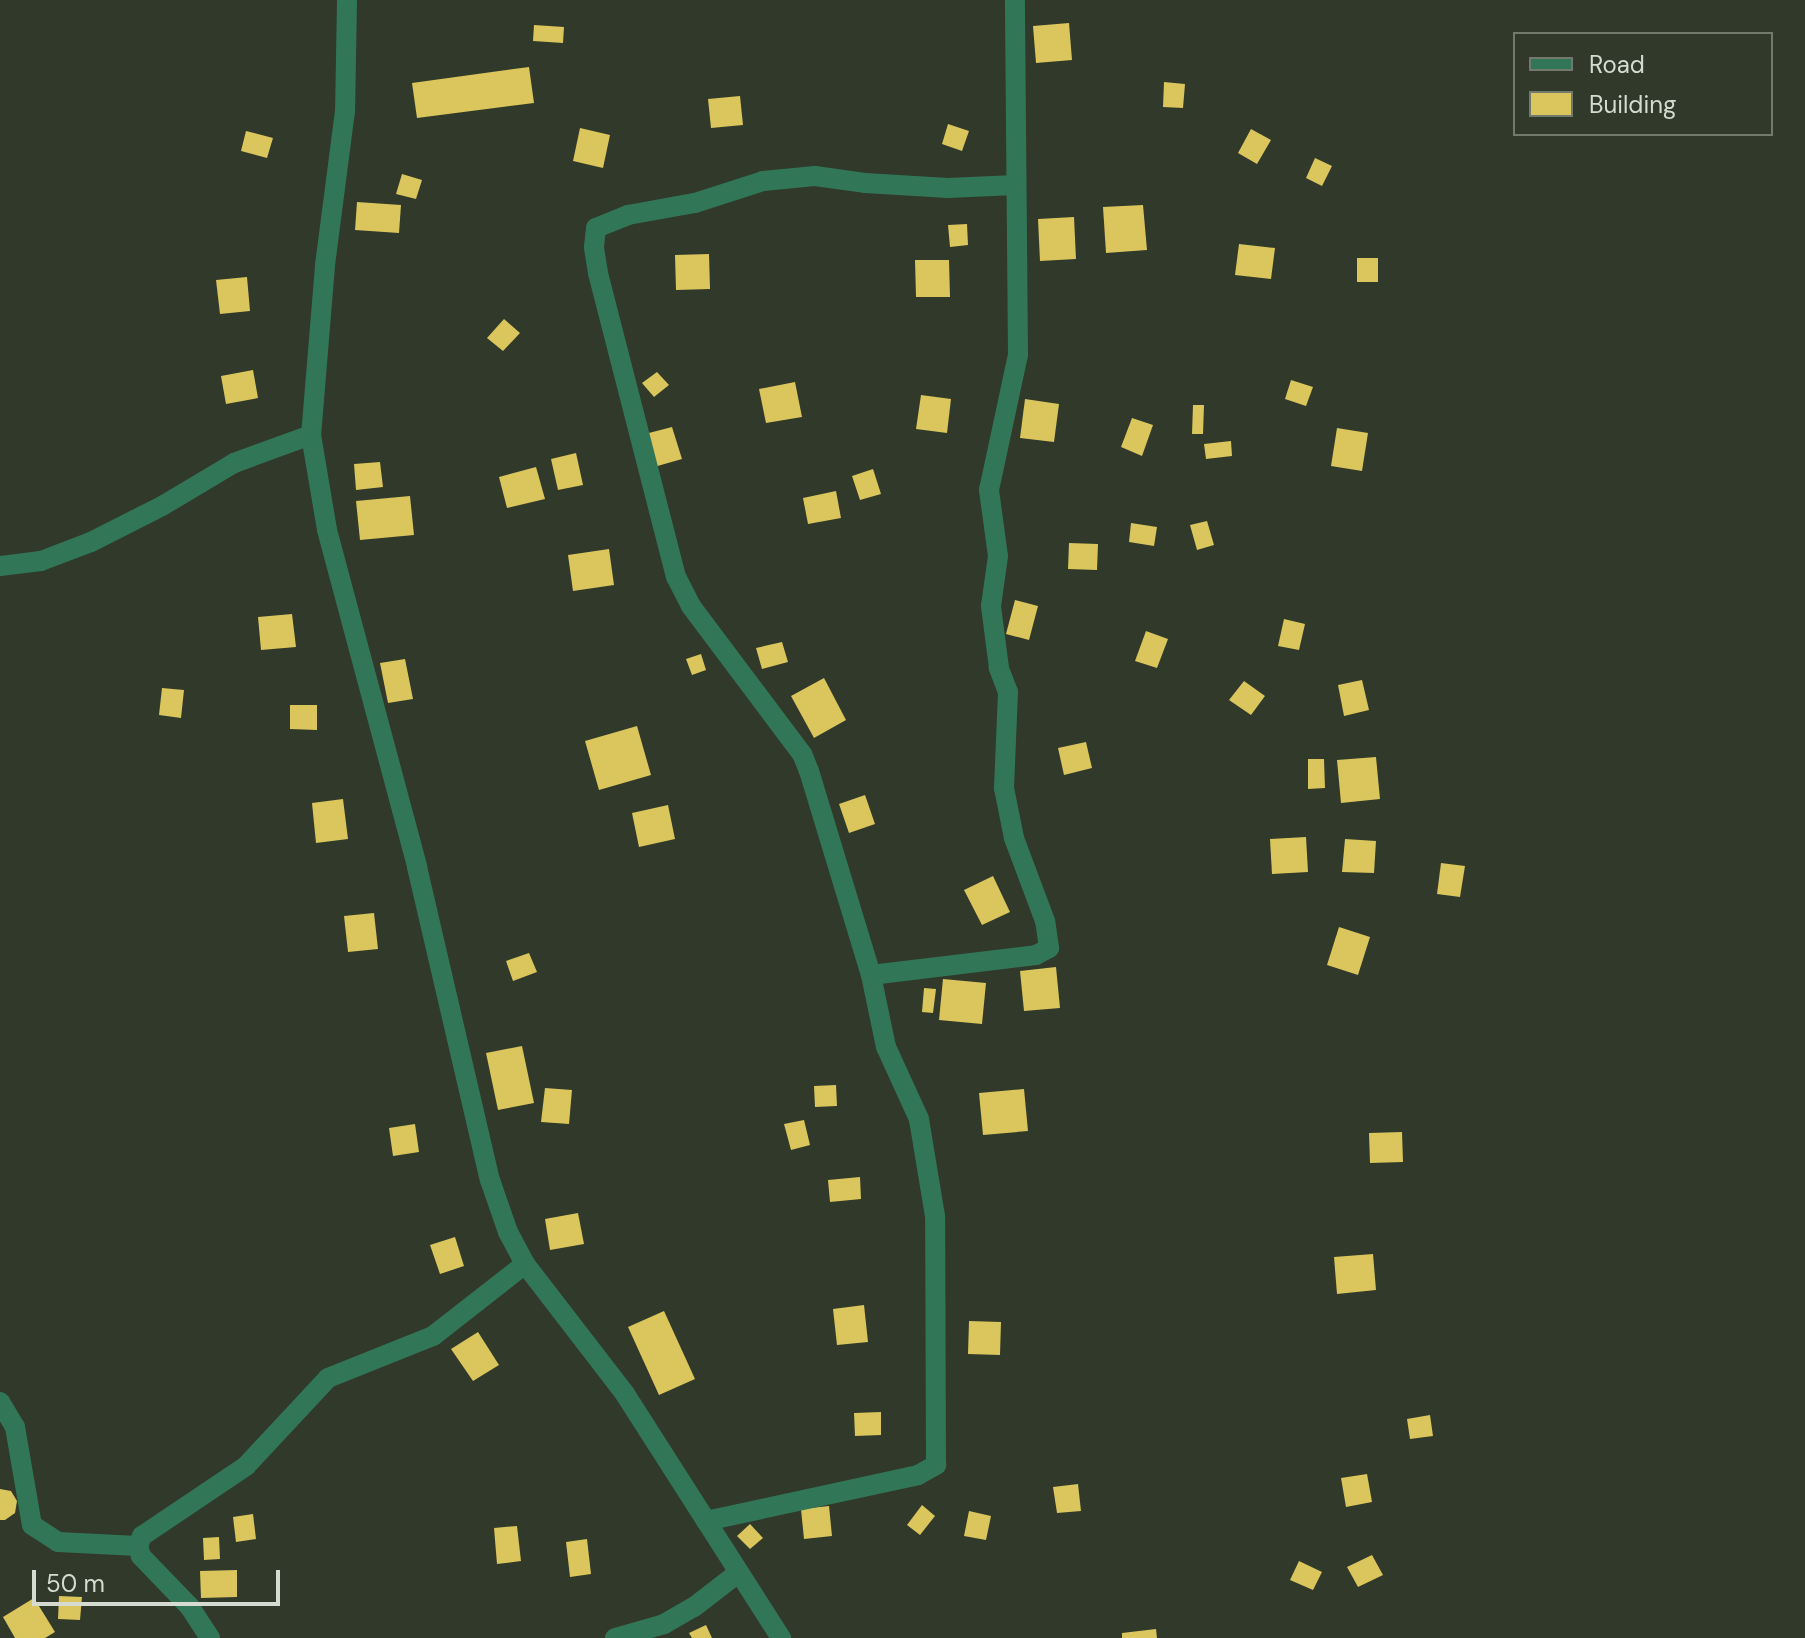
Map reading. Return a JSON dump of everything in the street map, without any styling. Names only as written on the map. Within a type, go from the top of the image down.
[{"type":"street","points":[[347,0],[345,111],[325,266],[311,435],[327,530],[417,867],[487,1166],[508,1232],[525,1264],[625,1394],[781,1638]]},
{"type":"street","points":[[871,975],[1036,955],[1049,948],[1045,921],[1014,838],[1004,788],[1008,692],[992,634],[991,606],[998,556],[989,490],[1018,355],[1015,0]]},
{"type":"street","points":[[706,1521],[918,1475],[936,1465],[935,1216],[931,1174],[919,1119],[886,1047],[871,975],[818,793],[802,754],[691,606],[676,577],[598,273],[594,247],[596,228],[628,215],[695,203],[763,181],[802,177],[948,188],[1015,185]]},
{"type":"street","points":[[0,566],[41,561],[91,542],[162,506],[234,463],[311,435]]},
{"type":"street","points":[[210,1638],[190,1607],[141,1556],[138,1546],[142,1536],[246,1466],[328,1378],[433,1336],[525,1264]]},
{"type":"street","points":[[0,1402],[15,1427],[32,1525],[58,1542],[138,1546]]},
{"type":"street","points":[[615,1638],[664,1624],[694,1607],[738,1573]]},
{"type":"building","points":[[1069,23],[1072,60],[1036,63],[1033,26]]},
{"type":"building","points":[[534,25],[564,27],[563,43],[533,41]]},
{"type":"building","points":[[529,67],[534,103],[417,118],[412,83]]},
{"type":"building","points":[[1164,82],[1185,84],[1183,108],[1163,107]]},
{"type":"building","points":[[740,96],[743,125],[711,128],[708,99]]},
{"type":"building","points":[[948,124],[969,131],[962,151],[942,144]]},
{"type":"building","points":[[580,128],[610,135],[603,168],[573,161]]},
{"type":"building","points":[[1251,129],[1271,140],[1257,164],[1238,153]]},
{"type":"building","points":[[246,131],[273,138],[267,158],[241,151]]},
{"type":"building","points":[[1315,158],[1332,166],[1322,186],[1306,178]]},
{"type":"building","points":[[402,174],[422,180],[416,199],[396,194]]},
{"type":"building","points":[[357,202],[401,205],[399,233],[355,230]]},
{"type":"building","points":[[1143,205],[1147,250],[1106,253],[1103,207]]},
{"type":"building","points":[[1074,217],[1076,259],[1040,261],[1038,219]]},
{"type":"building","points":[[967,224],[968,245],[950,247],[948,225]]},
{"type":"building","points":[[1239,244],[1275,248],[1271,279],[1235,275]]},
{"type":"building","points":[[709,254],[710,289],[676,290],[675,255]]},
{"type":"building","points":[[1357,258],[1378,258],[1378,282],[1357,282]]},
{"type":"building","points":[[915,260],[949,260],[950,297],[916,297]]},
{"type":"building","points":[[247,277],[250,311],[220,314],[216,280]]},
{"type":"building","points":[[504,319],[520,333],[503,351],[487,338]]},
{"type":"building","points":[[253,370],[258,398],[226,404],[221,376]]},
{"type":"building","points":[[657,372],[669,385],[654,397],[642,383]]},
{"type":"building","points":[[1291,380],[1313,387],[1306,406],[1285,399]]},
{"type":"building","points":[[795,382],[802,417],[766,423],[759,389]]},
{"type":"building","points":[[921,395],[951,399],[947,433],[916,429]]},
{"type":"building","points":[[1025,399],[1059,404],[1054,442],[1020,438]]},
{"type":"building","points":[[1193,405],[1204,405],[1203,434],[1192,434]]},
{"type":"building","points":[[1132,418],[1153,425],[1142,456],[1121,447]]},
{"type":"building","points":[[672,427],[682,459],[654,467],[645,434]]},
{"type":"building","points":[[1337,428],[1368,433],[1362,471],[1331,466]]},
{"type":"building","points":[[1231,441],[1232,456],[1206,459],[1204,444]]},
{"type":"building","points":[[576,453],[583,485],[558,490],[551,459]]},
{"type":"building","points":[[380,462],[383,487],[356,490],[354,464]]},
{"type":"building","points":[[536,467],[545,499],[507,508],[499,477]]},
{"type":"building","points":[[873,469],[881,494],[860,500],[852,476]]},
{"type":"building","points":[[836,491],[841,518],[808,524],[803,498]]},
{"type":"building","points":[[410,496],[414,535],[360,540],[356,501]]},
{"type":"building","points":[[1207,521],[1214,545],[1197,550],[1190,525]]},
{"type":"building","points":[[1131,523],[1157,527],[1154,546],[1129,542]]},
{"type":"building","points":[[1069,543],[1098,544],[1097,570],[1068,569]]},
{"type":"building","points":[[609,549],[614,585],[573,591],[568,555]]},
{"type":"building","points":[[1015,600],[1038,606],[1029,640],[1006,634]]},
{"type":"building","points":[[292,614],[296,647],[261,650],[258,617]]},
{"type":"building","points":[[1284,619],[1305,624],[1299,650],[1278,646]]},
{"type":"building","points":[[1146,631],[1168,639],[1157,668],[1135,661]]},
{"type":"building","points":[[782,642],[788,662],[762,669],[756,648]]},
{"type":"building","points":[[701,654],[706,670],[692,675],[686,659]]},
{"type":"building","points":[[405,659],[413,699],[388,703],[380,663]]},
{"type":"building","points":[[824,678],[846,720],[814,738],[791,696]]},
{"type":"building","points":[[1362,680],[1369,710],[1344,716],[1338,685]]},
{"type":"building","points":[[1244,681],[1265,696],[1251,715],[1229,700]]},
{"type":"building","points":[[162,688],[184,690],[181,718],[159,715]]},
{"type":"building","points":[[290,705],[317,705],[317,730],[290,729]]},
{"type":"building","points":[[637,726],[651,775],[599,790],[585,741]]},
{"type":"building","points":[[1086,742],[1092,768],[1064,775],[1058,748]]},
{"type":"building","points":[[1376,757],[1380,799],[1341,803],[1337,760]]},
{"type":"building","points":[[1308,759],[1324,759],[1325,788],[1308,789]]},
{"type":"building","points":[[865,795],[875,824],[849,833],[839,804]]},
{"type":"building","points":[[343,799],[348,839],[316,843],[312,803]]},
{"type":"building","points":[[668,805],[675,839],[639,847],[632,813]]},
{"type":"building","points":[[1306,837],[1308,872],[1272,874],[1270,839]]},
{"type":"building","points":[[1345,839],[1376,841],[1374,873],[1342,872]]},
{"type":"building","points":[[1441,863],[1465,866],[1460,897],[1437,894]]},
{"type":"building","points":[[993,876],[1010,912],[982,925],[964,890]]},
{"type":"building","points":[[374,913],[378,949],[348,952],[344,916]]},
{"type":"building","points":[[1339,927],[1370,937],[1358,975],[1327,965]]},
{"type":"building","points":[[529,953],[537,972],[513,981],[506,961]]},
{"type":"building","points":[[1056,967],[1060,1008],[1024,1011],[1020,971]]},
{"type":"building","points":[[943,979],[986,983],[982,1024],[939,1020]]},
{"type":"building","points":[[924,988],[936,989],[933,1013],[922,1012]]},
{"type":"building","points":[[522,1046],[534,1103],[498,1110],[486,1053]]},
{"type":"building","points":[[836,1085],[837,1106],[815,1107],[814,1086]]},
{"type":"building","points":[[545,1088],[572,1090],[569,1124],[541,1122]]},
{"type":"building","points":[[1024,1089],[1028,1131],[983,1135],[979,1093]]},
{"type":"building","points":[[804,1120],[810,1145],[791,1150],[784,1124]]},
{"type":"building","points":[[415,1124],[419,1152],[393,1156],[389,1128]]},
{"type":"building","points":[[1402,1132],[1403,1162],[1370,1163],[1369,1133]]},
{"type":"building","points":[[860,1177],[861,1199],[830,1202],[828,1180]]},
{"type":"building","points":[[578,1213],[584,1244],[550,1250],[545,1219]]},
{"type":"building","points":[[455,1237],[464,1266],[440,1274],[430,1245]]},
{"type":"building","points":[[1373,1254],[1376,1290],[1337,1294],[1334,1257]]},
{"type":"building","points":[[864,1305],[868,1342],[837,1345],[833,1309]]},
{"type":"building","points":[[664,1311],[695,1379],[659,1395],[628,1327]]},
{"type":"building","points":[[969,1321],[1001,1322],[1000,1355],[968,1354]]},
{"type":"building","points":[[478,1332],[499,1365],[473,1381],[451,1349]]},
{"type":"building","points":[[881,1412],[881,1435],[855,1436],[854,1413]]},
{"type":"building","points":[[1430,1415],[1433,1436],[1410,1439],[1407,1419]]},
{"type":"building","points":[[1367,1474],[1372,1502],[1346,1507],[1341,1478]]},
{"type":"building","points":[[1078,1484],[1081,1511],[1057,1513],[1053,1487]]},
{"type":"building","points":[[0,1489],[11,1491],[17,1501],[15,1513],[5,1520],[0,1520]]},
{"type":"building","points":[[922,1505],[935,1516],[920,1535],[907,1525]]},
{"type":"building","points":[[829,1506],[832,1536],[804,1539],[801,1509]]},
{"type":"building","points":[[969,1511],[991,1516],[986,1540],[964,1536]]},
{"type":"building","points":[[253,1514],[256,1539],[236,1542],[233,1517]]},
{"type":"building","points":[[750,1524],[763,1538],[750,1549],[737,1536]]},
{"type":"building","points":[[517,1526],[521,1561],[497,1564],[494,1528]]},
{"type":"building","points":[[219,1537],[220,1559],[204,1560],[203,1538]]},
{"type":"building","points":[[587,1539],[591,1574],[570,1577],[566,1542]]},
{"type":"building","points":[[1372,1555],[1383,1575],[1358,1587],[1347,1567]]},
{"type":"building","points":[[1299,1561],[1322,1572],[1313,1590],[1290,1580]]},
{"type":"building","points":[[237,1570],[237,1597],[201,1598],[200,1571]]},
{"type":"building","points":[[59,1596],[82,1597],[80,1620],[58,1619]]},
{"type":"building","points":[[34,1598],[55,1632],[45,1638],[15,1638],[3,1617]]},
{"type":"building","points":[[706,1625],[712,1638],[692,1638],[689,1633]]},
{"type":"building","points":[[1156,1629],[1157,1638],[1122,1638],[1122,1633]]}]
